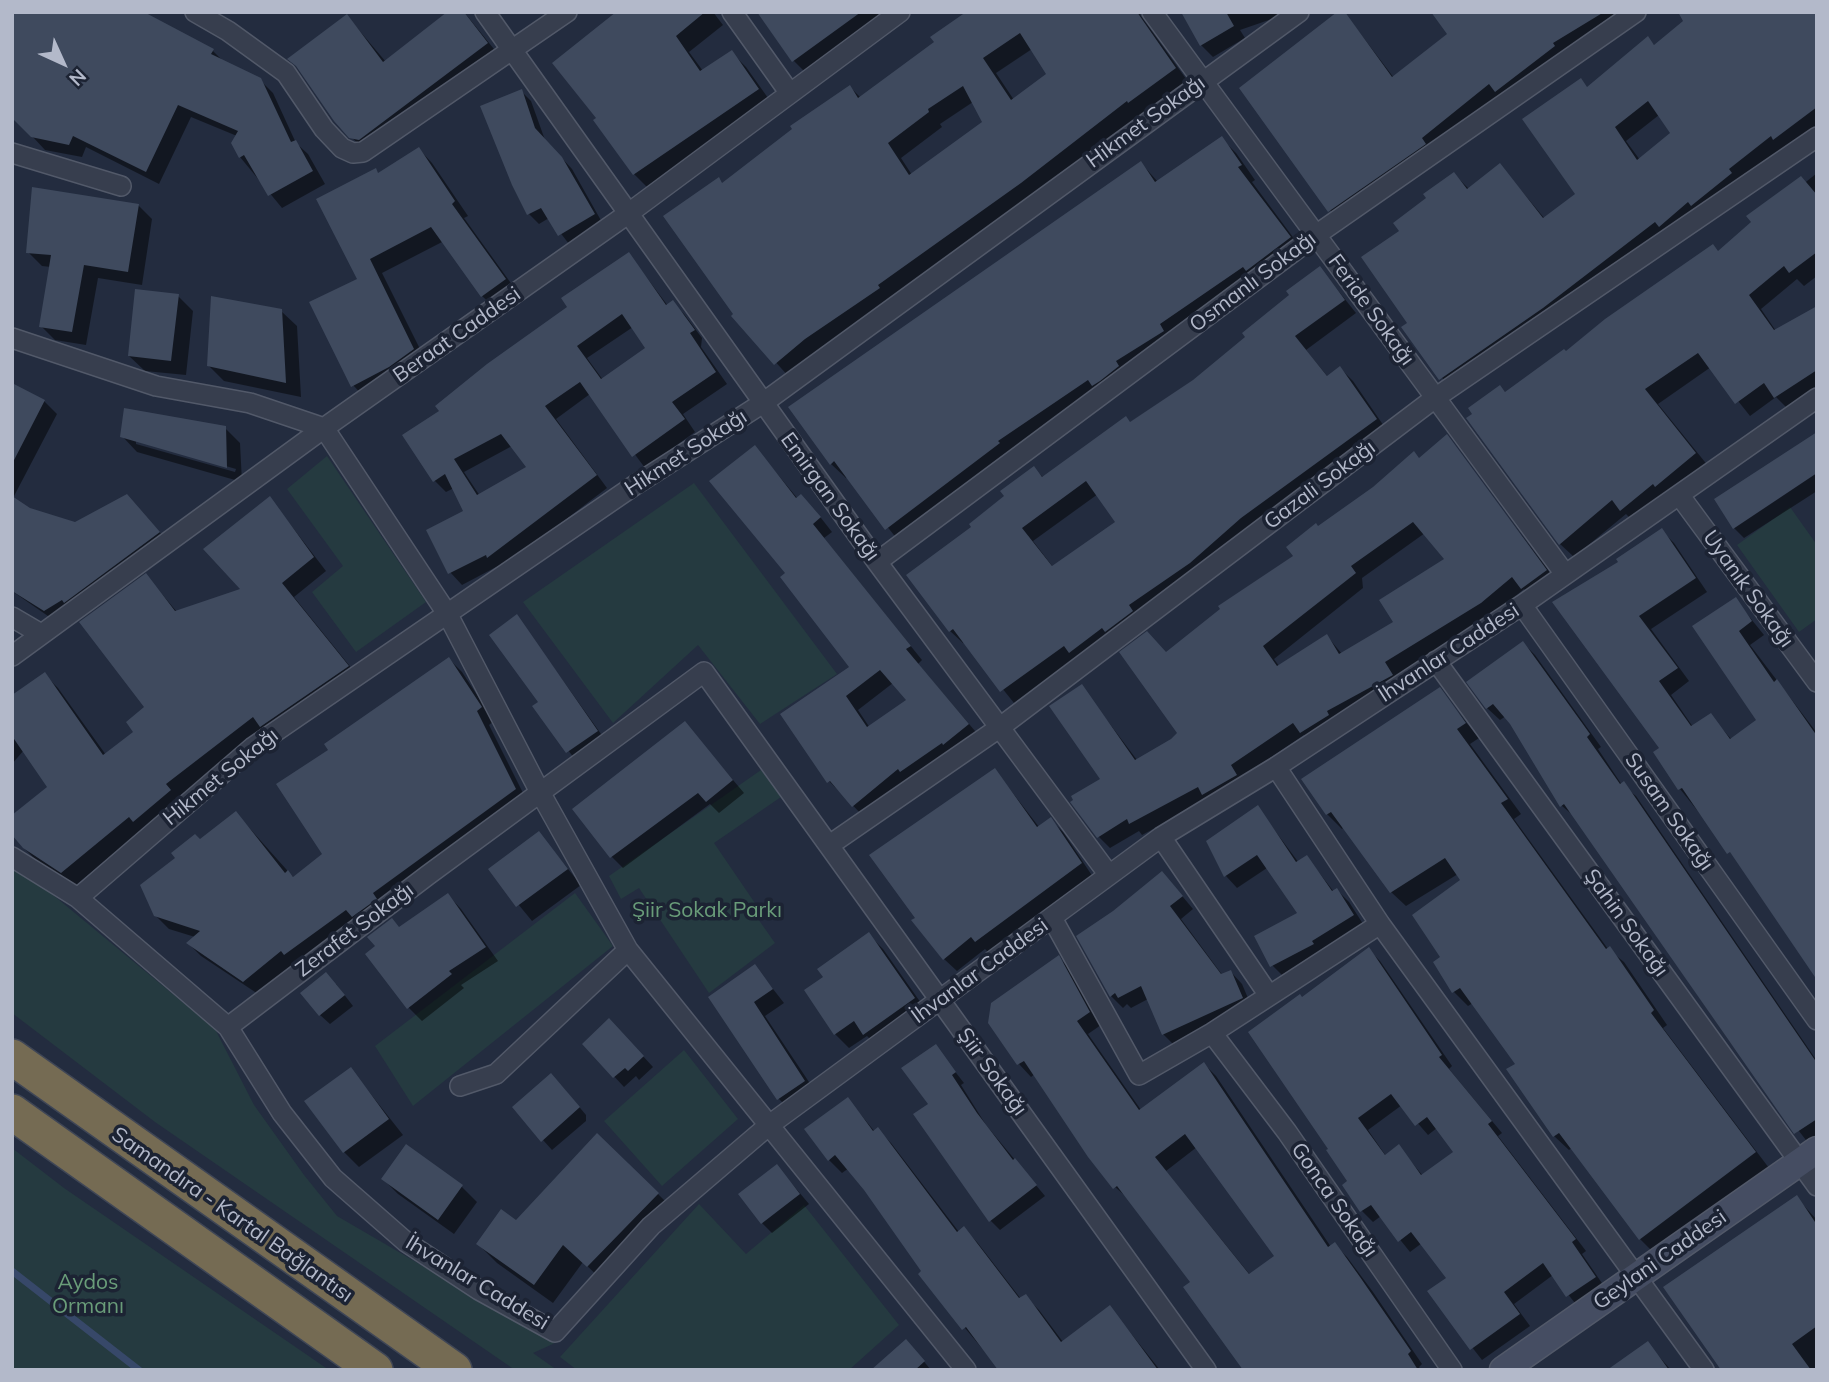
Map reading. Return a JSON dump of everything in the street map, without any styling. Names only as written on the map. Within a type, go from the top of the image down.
[{"type":"highway","name":"Samandıra - Kartal Bağlantısı","points":[[12,1057],[454,1370]]},
{"type":"highway","name":"Samandıra - Kartal Bağlantısı","points":[[12,1112],[375,1370]]},
{"type":"street","points":[[195,12],[228,31],[286,73],[324,129],[342,148],[353,153],[363,152],[567,12]]},
{"type":"street","name":"Emirgan Sokağı","points":[[485,12],[877,562],[1110,875]]},
{"type":"street","points":[[732,12],[789,92]]},
{"type":"street","name":"Beraat Caddesi","points":[[12,656],[324,428],[629,213],[789,92],[901,12]]},
{"type":"street","name":"Feride Sokağı","points":[[1152,12],[1565,574]]},
{"type":"street","name":"Hikmet Sokağı","points":[[78,898],[253,747],[635,485],[763,403],[1298,12]]},
{"type":"street","name":"Osmanlı Sokağı","points":[[877,562],[1316,235],[1636,12]]},
{"type":"street","name":"Gazali Sokağı","points":[[831,844],[999,728],[1435,398],[1817,137]]},
{"type":"street","points":[[12,153],[121,186]]},
{"type":"street","points":[[12,338],[156,386],[250,403],[324,428],[448,615],[541,794],[628,950],[966,1370]]},
{"type":"street","name":"İhvanlar Caddesi","points":[[228,1027],[282,1113],[333,1178],[406,1242],[479,1290],[555,1332],[651,1226],[768,1126],[1161,837],[1276,767],[1522,604],[1817,398]]},
{"type":"street","name":"Uyanık Sokağı","points":[[1680,496],[1817,682]]},
{"type":"street","name":"Susam Sokağı","points":[[1522,604],[1817,1020]]},
{"type":"street","points":[[12,617],[41,634]]},
{"type":"street","name":"Şahin Sokağı","points":[[1436,661],[1808,1156],[1817,1186]]},
{"type":"street","name":"Zerafet Sokağı","points":[[228,1027],[428,875],[704,672]]},
{"type":"street","name":"Şiir Sokağı","points":[[704,672],[831,844],[1206,1370]]},
{"type":"street","points":[[1276,767],[1380,924],[1704,1370]]},
{"type":"street","points":[[1161,837],[1268,994]]},
{"type":"street","points":[[12,857],[78,898],[228,1027]]},
{"type":"street","points":[[1052,918],[1139,1075],[1212,1033],[1268,994],[1380,924]]},
{"type":"street","points":[[460,1086],[496,1074],[628,950]]},
{"type":"street","name":"Gonca Sokağı","points":[[1212,1033],[1287,1132],[1452,1370]]},
{"type":"street","name":"Geylani Caddesi","points":[[1503,1370],[1808,1156]]},
{"type":"green space","points":[[327,456],[426,602],[356,652],[312,592],[343,566],[287,489]]},
{"type":"green space","points":[[694,483],[837,674],[760,724],[698,645],[613,723],[523,602]]},
{"type":"green space","points":[[1790,507],[1817,545],[1817,619],[1799,632],[1737,545]]},
{"type":"green space","name":"Şiir Sokak Parkı","points":[[761,770],[781,797],[714,843],[759,909],[756,916],[775,943],[709,993],[639,888],[621,899],[609,876]]},
{"type":"green space","points":[[12,861],[215,1029],[254,1105],[337,1216],[555,1343],[533,1353],[557,1370],[515,1370],[155,1122],[12,1013]]},
{"type":"green space","points":[[575,893],[613,946],[413,1106],[375,1046]]},
{"type":"green space","points":[[684,1050],[738,1119],[662,1186],[604,1121]]},
{"type":"green space","name":"Aydos Ormanı","points":[[12,1148],[64,1188],[329,1370],[12,1370]]},
{"type":"green space","points":[[699,1204],[746,1254],[804,1205],[899,1325],[849,1370],[577,1370],[560,1357]]},
{"type":"building","points":[[12,12],[144,12],[214,49],[211,54],[261,78],[291,142],[296,140],[313,171],[268,196],[244,155],[239,158],[231,143],[238,131],[178,105],[146,172],[73,136],[69,145],[31,137],[12,118]]},
{"type":"building","points":[[447,12],[464,12],[488,43],[359,140],[349,138],[296,66],[287,59],[347,14],[383,62]]},
{"type":"building","points":[[616,12],[705,12],[676,36],[700,71],[732,50],[759,89],[633,175],[593,120],[596,118],[552,63]]},
{"type":"building","points":[[757,12],[861,12],[792,62]]},
{"type":"building","points":[[966,12],[1137,12],[1176,68],[1128,103],[1127,101],[1021,183],[878,285],[880,288],[805,339],[774,365],[731,316],[733,314],[663,216],[719,177],[722,183],[792,129],[790,126],[850,85],[858,98],[934,42],[930,37]],"holes":[[[1020,33],[1046,74],[1011,100],[983,58]],[[963,86],[982,122],[909,175],[888,143],[929,112],[928,109]]]},
{"type":"building","points":[[1181,12],[1226,12],[1234,26],[1200,46]]},
{"type":"building","points":[[1337,12],[1345,12],[1392,77],[1447,34],[1431,12],[1604,12],[1553,43],[1555,46],[1495,92],[1489,84],[1422,138],[1426,144],[1328,212],[1239,88]]},
{"type":"building","points":[[1678,12],[1817,12],[1817,107],[1773,140],[1771,136],[1729,169],[1732,173],[1691,206],[1688,202],[1659,227],[1655,222],[1543,308],[1439,380],[1401,327],[1407,323],[1361,257],[1399,231],[1393,223],[1426,198],[1423,194],[1454,172],[1467,189],[1500,163],[1543,218],[1575,194],[1522,119],[1581,78],[1587,87],[1648,36],[1654,45],[1683,21]],"holes":[[[1648,101],[1670,133],[1637,160],[1615,127]]]},
{"type":"building","points":[[522,89],[535,128],[562,157],[595,214],[558,236],[541,208],[527,215],[480,106]]},
{"type":"building","points":[[1222,136],[1242,165],[1238,167],[1291,237],[1246,271],[1243,267],[1160,324],[1164,331],[1116,361],[1119,366],[1100,381],[1092,386],[1088,380],[998,441],[1000,443],[885,530],[834,461],[830,465],[788,407],[1141,161],[1155,182]]},
{"type":"building","points":[[419,147],[455,201],[452,204],[506,279],[481,297],[431,227],[370,259],[414,349],[389,367],[351,387],[309,302],[357,279],[316,199],[376,168],[378,173]]},
{"type":"building","points":[[1801,176],[1817,195],[1817,252],[1789,273],[1784,266],[1749,295],[1774,330],[1817,306],[1817,370],[1774,398],[1764,383],[1735,404],[1698,353],[1645,389],[1696,453],[1655,487],[1653,484],[1620,511],[1612,500],[1559,545],[1466,418],[1472,414],[1468,408],[1500,385],[1505,392],[1713,244],[1718,251],[1751,222],[1746,216]]},
{"type":"building","points":[[32,187],[139,204],[128,272],[84,265],[72,332],[39,327],[51,255],[26,253]]},
{"type":"building","points":[[629,252],[666,305],[673,300],[695,330],[690,333],[716,372],[672,402],[685,419],[632,457],[580,382],[545,406],[597,475],[487,558],[486,555],[448,574],[426,530],[463,511],[445,474],[433,482],[402,435],[439,411],[435,406],[487,364],[567,307],[561,298]],"holes":[[[622,314],[645,348],[601,379],[577,346]],[[501,434],[526,467],[477,495],[454,459]]]},
{"type":"building","points":[[1320,266],[1345,300],[1295,336],[1327,376],[1340,366],[1377,419],[1241,518],[1190,563],[1129,605],[1133,611],[1105,632],[1102,628],[1069,653],[1064,646],[1000,692],[953,629],[949,632],[906,575],[971,527],[969,524],[1004,496],[1000,491],[1034,466],[1042,477],[1126,416],[1130,422],[1193,380],[1245,337],[1242,333],[1289,295],[1286,291]],"holes":[[[1086,481],[1115,522],[1052,566],[1022,528]]]},
{"type":"building","points":[[135,289],[179,294],[171,361],[128,356]]},
{"type":"building","points":[[211,296],[282,309],[286,383],[207,366]]},
{"type":"building","points":[[12,383],[45,400],[12,464]]},
{"type":"building","points":[[124,408],[226,426],[227,468],[120,437]]},
{"type":"building","points":[[1817,432],[1817,473],[1733,529],[1714,499]]},
{"type":"building","points":[[1447,434],[1547,570],[1521,589],[1512,577],[1481,603],[1385,662],[1393,675],[1327,711],[1329,715],[1300,733],[1293,723],[1231,765],[1237,775],[1202,795],[1198,787],[1129,824],[1127,819],[1097,838],[1070,802],[1073,800],[1071,796],[1100,779],[1049,706],[1082,684],[1135,760],[1171,739],[1177,733],[1119,652],[1147,631],[1166,652],[1220,609],[1218,606],[1293,556],[1286,547],[1316,523],[1318,526],[1373,487],[1414,451],[1419,458]],"holes":[[[1413,522],[1444,559],[1379,600],[1393,622],[1339,654],[1327,634],[1277,666],[1263,646],[1356,573],[1351,566]]]},
{"type":"building","points":[[755,445],[796,498],[801,494],[821,517],[813,524],[911,646],[906,649],[969,724],[943,745],[942,743],[900,772],[898,769],[852,807],[830,781],[827,783],[780,714],[849,667],[780,577],[785,573],[709,481]],"holes":[[[880,670],[906,700],[867,727],[846,696]]]},
{"type":"building","points":[[127,494],[160,532],[64,603],[62,600],[44,611],[12,591],[12,496],[30,508],[75,522]]},
{"type":"building","points":[[270,496],[314,557],[282,583],[349,666],[260,727],[253,717],[166,784],[171,790],[133,822],[129,817],[61,873],[23,848],[12,835],[12,815],[47,787],[12,736],[12,695],[45,672],[103,755],[133,732],[126,722],[144,707],[79,622],[146,573],[175,611],[240,589],[203,549]]},
{"type":"building","points":[[1662,528],[1696,578],[1639,616],[1678,668],[1659,681],[1691,726],[1711,713],[1730,739],[1756,720],[1692,626],[1736,597],[1752,621],[1739,631],[1774,682],[1777,679],[1817,736],[1817,980],[1730,852],[1727,854],[1682,788],[1678,790],[1653,752],[1659,748],[1552,602],[1618,562],[1616,559]]},
{"type":"building","points":[[517,614],[598,731],[566,753],[532,706],[538,702],[489,635]]},
{"type":"building","points":[[1523,641],[1590,734],[1587,737],[1620,784],[1624,781],[1817,1063],[1817,1119],[1794,1134],[1564,804],[1560,807],[1510,724],[1493,704],[1486,709],[1466,682]]},
{"type":"building","points":[[449,657],[482,707],[477,711],[516,789],[373,893],[377,899],[352,917],[346,910],[284,955],[281,951],[243,982],[186,943],[200,931],[154,916],[140,885],[175,858],[171,853],[195,834],[200,839],[236,811],[285,873],[288,870],[293,877],[322,854],[276,784],[328,750],[324,744]]},
{"type":"building","points":[[1440,687],[1466,723],[1457,729],[1508,799],[1501,803],[1606,949],[1610,946],[1654,1010],[1651,1013],[1756,1152],[1639,1240],[1559,1133],[1553,1137],[1506,1069],[1515,1064],[1460,988],[1452,993],[1433,962],[1440,957],[1412,915],[1460,880],[1445,858],[1390,893],[1331,812],[1326,815],[1301,779]]},
{"type":"building","points":[[685,721],[733,780],[706,802],[698,793],[610,858],[572,809]]},
{"type":"building","points":[[995,768],[1037,827],[1051,817],[1082,863],[975,942],[971,937],[943,960],[911,920],[915,918],[869,855]]},
{"type":"building","points":[[1258,805],[1296,862],[1307,855],[1332,891],[1337,888],[1354,915],[1312,941],[1314,944],[1270,967],[1254,936],[1297,913],[1257,855],[1224,877],[1206,841]]},
{"type":"building","points":[[539,831],[568,869],[516,907],[488,869]]},
{"type":"building","points":[[1162,871],[1183,896],[1170,906],[1221,974],[1231,970],[1243,998],[1162,1035],[1141,986],[1118,998],[1115,993],[1110,997],[1076,936],[1113,911]]},
{"type":"building","points":[[448,893],[486,947],[449,971],[452,974],[407,1009],[365,954],[375,946],[367,937],[392,918],[399,927]]},
{"type":"building","points":[[869,932],[915,998],[863,1035],[854,1021],[834,1035],[804,990],[823,977],[817,969]]},
{"type":"building","points":[[1369,947],[1442,1055],[1439,1057],[1492,1121],[1488,1124],[1576,1239],[1572,1242],[1596,1277],[1566,1297],[1543,1263],[1504,1292],[1520,1314],[1470,1350],[1427,1291],[1446,1278],[1411,1232],[1398,1242],[1371,1205],[1360,1212],[1342,1185],[1347,1181],[1326,1150],[1328,1149],[1248,1032],[1300,994],[1302,997]],"holes":[[[1391,1094],[1415,1126],[1427,1117],[1453,1152],[1421,1175],[1399,1144],[1385,1155],[1358,1118]]]},
{"type":"building","points":[[1059,955],[1090,1012],[1077,1021],[1139,1110],[1204,1062],[1328,1247],[1335,1242],[1360,1277],[1411,1351],[1408,1354],[1418,1370],[1243,1370],[1183,1287],[1190,1282],[1117,1186],[1113,1189],[1088,1157],[1024,1061],[1017,1065],[988,1023],[991,1003]],"holes":[[[1185,1134],[1274,1256],[1249,1274],[1155,1157]]]},
{"type":"building","points":[[755,964],[773,989],[754,1002],[805,1081],[777,1100],[708,997]]},
{"type":"building","points":[[326,972],[345,995],[319,1016],[300,993]]},
{"type":"building","points":[[609,1018],[644,1056],[628,1071],[625,1068],[613,1078],[582,1044]]},
{"type":"building","points":[[936,1044],[956,1072],[952,1075],[977,1113],[1013,1160],[1015,1158],[1037,1185],[989,1222],[913,1114],[928,1104],[901,1068]]},
{"type":"building","points":[[351,1067],[389,1119],[343,1153],[304,1101]]},
{"type":"building","points":[[551,1073],[580,1107],[541,1142],[512,1107]]},
{"type":"building","points":[[848,1097],[873,1131],[878,1127],[957,1232],[964,1226],[1019,1298],[1026,1294],[1061,1342],[1110,1305],[1158,1370],[998,1370],[966,1327],[962,1330],[918,1274],[921,1271],[864,1190],[835,1155],[828,1161],[804,1129]]},
{"type":"building","points":[[597,1133],[659,1193],[587,1267],[563,1245],[534,1285],[476,1244],[501,1209],[516,1220]]},
{"type":"building","points":[[406,1144],[463,1185],[438,1220],[381,1179]]},
{"type":"building","points":[[777,1164],[800,1194],[761,1224],[738,1194]]},
{"type":"building","points":[[1797,1195],[1817,1225],[1817,1326],[1792,1344],[1811,1370],[1721,1370],[1663,1287]]},
{"type":"building","points":[[906,1339],[925,1361],[915,1370],[871,1370]]},
{"type":"building","points":[[1648,1341],[1669,1370],[1607,1370]]},
{"type":"waterway","points":[[12,1271],[139,1370]]}]
